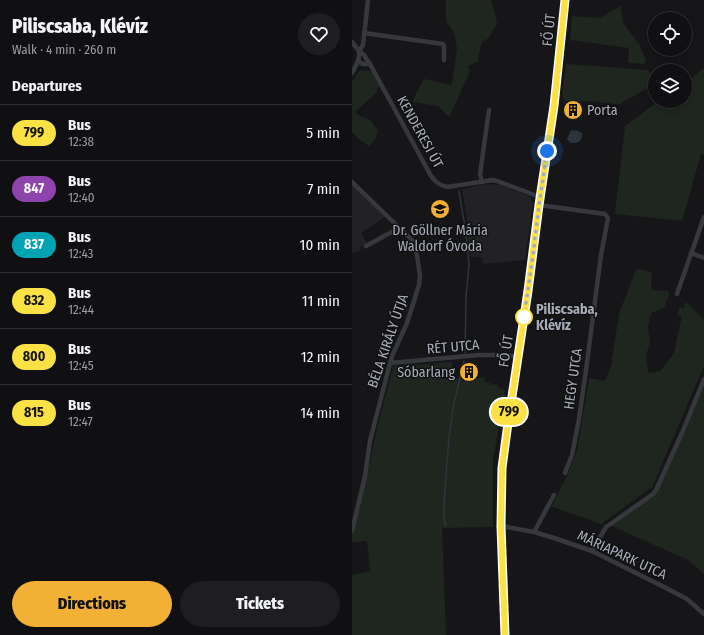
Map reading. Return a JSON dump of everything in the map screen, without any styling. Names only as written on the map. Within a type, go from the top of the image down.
[{"type":"main road","name":"FŐ ÚT","points":[[505,635],[501,526],[501,486],[503,462],[554,106],[565,0]]},
{"type":"street","points":[[352,73],[358,60],[358,51],[363,45],[368,0]]},
{"type":"street","points":[[364,33],[443,44],[444,60]]},
{"type":"street","name":"KENDERESI ÚT","points":[[352,42],[370,64],[435,181],[440,185],[447,187],[497,181],[540,197]]},
{"type":"street","points":[[358,60],[363,64],[370,64]]},
{"type":"street","points":[[482,182],[480,174],[489,110]]},
{"type":"street","name":"BÉLA KIRÁLY ÚTJA","points":[[352,182],[414,242],[420,280],[410,314],[390,363],[370,441],[365,476],[352,531]]},
{"type":"street","name":"HEGY UTCA","points":[[539,205],[606,214],[608,218],[601,255],[579,418],[572,455],[565,473]]},
{"type":"street","points":[[677,294],[704,217]]},
{"type":"street","points":[[366,246],[399,228]]},
{"type":"street","points":[[691,253],[704,258]]},
{"type":"street","name":"RÉT UTCA","points":[[390,363],[479,355],[518,357]]},
{"type":"street","points":[[592,551],[609,524],[653,494],[656,490],[682,433],[704,379]]},
{"type":"street","points":[[534,532],[554,495]]},
{"type":"street","name":"MÁRIAPARK UTCA","points":[[501,526],[534,532],[592,551],[668,589],[687,600],[704,614]]},
{"type":"shaded area","points":[[446,0],[491,0],[497,23],[489,38],[482,42],[477,62],[468,66],[470,71],[450,116],[448,116],[438,106],[413,102],[425,79],[450,85],[452,84],[457,49],[454,32],[446,22]]},
{"type":"shaded area","points":[[621,6],[623,23],[639,44],[646,61],[644,64],[628,63],[629,48],[570,40],[572,16],[600,18]]},
{"type":"shaded area","points":[[566,64],[648,70],[648,88],[620,104],[591,101],[566,101],[562,97]]},
{"type":"shaded area","points":[[704,68],[704,154],[701,154],[682,221],[615,214],[625,126],[649,108],[692,108],[692,77]]},
{"type":"shaded area","points":[[359,71],[371,71],[380,86],[377,89],[377,92],[355,112],[358,115],[370,120],[378,130],[375,140],[369,146],[352,132],[352,82]]},
{"type":"shaded area","points":[[571,130],[582,133],[580,141],[570,143],[567,139]]},
{"type":"shaded area","points":[[352,184],[385,217],[361,233],[367,244],[360,247],[361,250],[352,254]]},
{"type":"shaded area","points":[[487,184],[500,185],[529,196],[533,202],[525,260],[483,264],[482,257],[470,257],[468,236],[477,235],[477,226],[468,225],[462,189]]},
{"type":"shaded area","points":[[639,269],[648,271],[652,274],[652,290],[668,291],[669,295],[664,308],[651,313],[648,327],[650,342],[646,356],[649,373],[660,371],[674,353],[681,320],[681,316],[678,315],[678,311],[680,307],[684,308],[685,303],[687,303],[704,320],[704,366],[652,487],[601,524],[552,506],[567,476],[577,451],[589,378],[605,381],[611,366],[619,314],[635,272]]},
{"type":"shaded area","points":[[452,362],[454,379],[484,377],[485,381],[493,385],[496,384],[499,388],[505,390],[504,394],[506,395],[504,407],[502,409],[493,461],[493,527],[442,528],[446,635],[352,635],[352,575],[370,571],[367,541],[352,542],[352,533],[359,511],[393,366]]},
{"type":"shaded area","points":[[704,379],[704,574],[688,560],[609,525],[653,494]]},
{"type":"waterway","points":[[459,191],[469,264],[466,297],[465,353]]},
{"type":"waterway","points":[[446,526],[444,518],[444,503],[449,437],[454,403],[464,361]]},
{"type":"bus line","name":"799","points":[[505,635],[501,526],[502,468],[554,106],[565,0]]},
{"type":"place","name":"Porta","points":[[573,110]]},
{"type":"place","name":"Dr. Göllner Mária Waldorf Óvoda","points":[[440,209]]},
{"type":"place","name":"Piliscsaba, Klévíz","points":[[524,317]]},
{"type":"place","name":"Sóbarlang","points":[[469,372]]},
{"type":"route","points":[[524,317],[547,151]]}]
